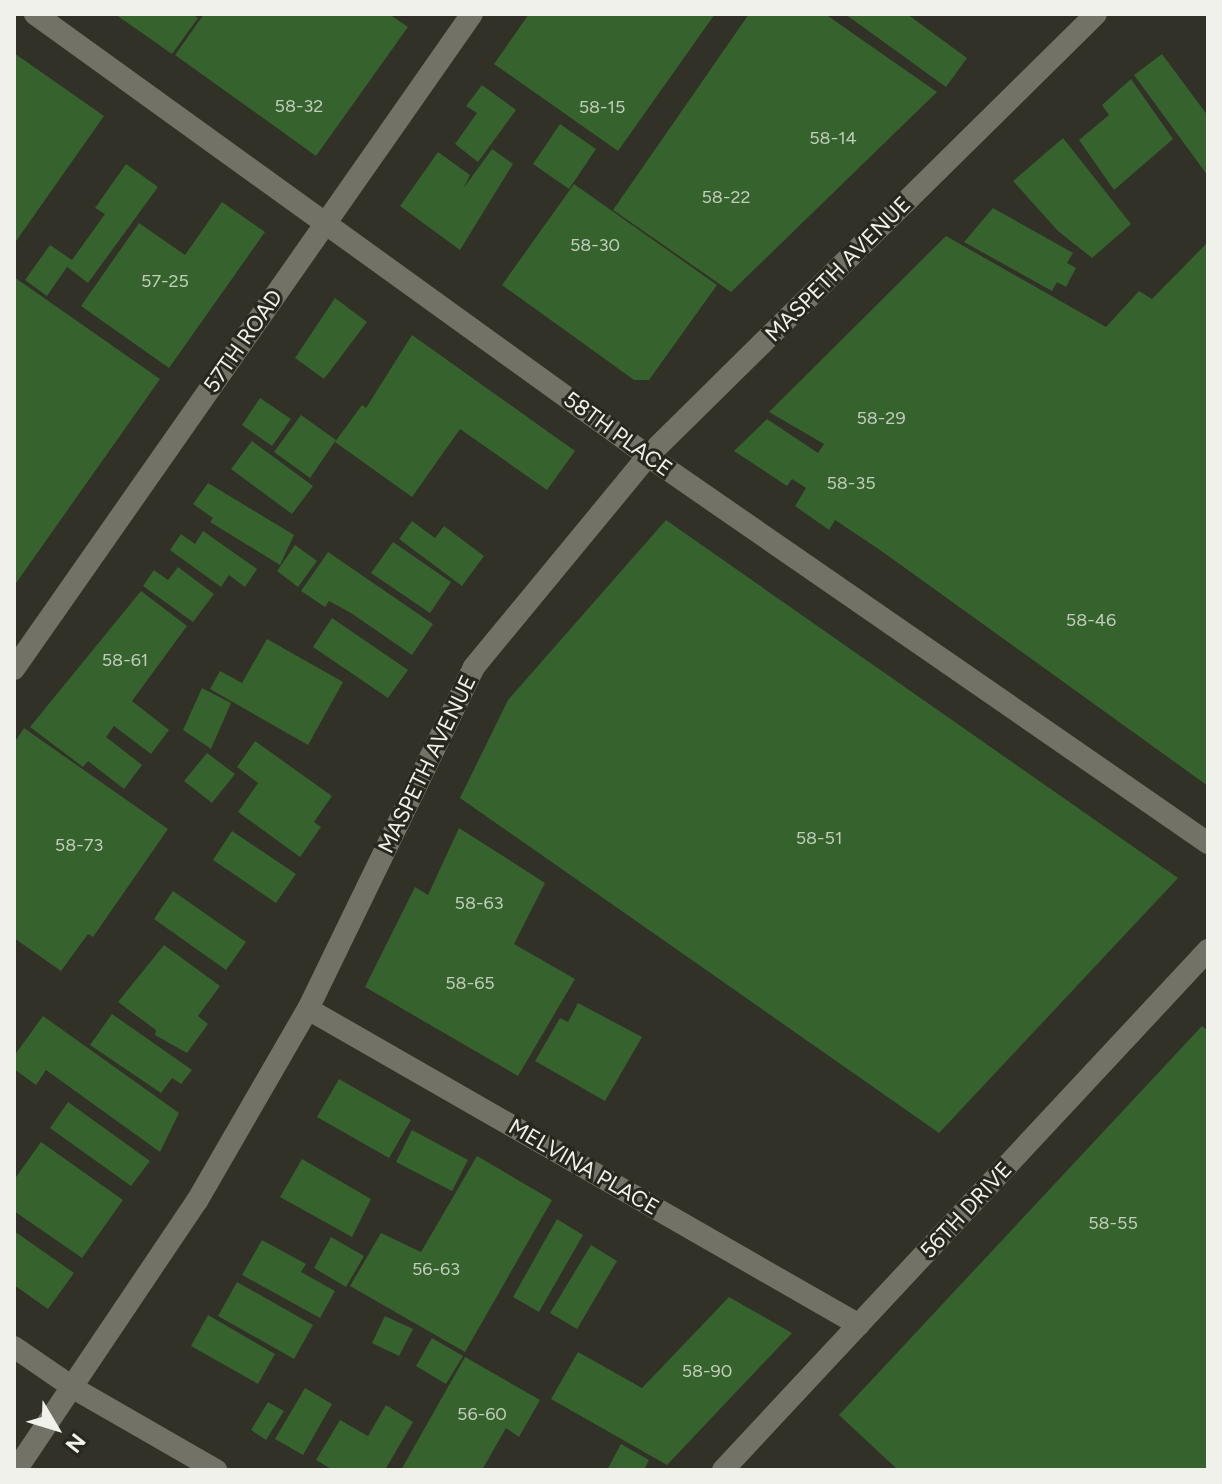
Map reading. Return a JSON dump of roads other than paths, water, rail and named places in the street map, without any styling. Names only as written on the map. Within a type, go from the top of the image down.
[{"type":"street","name":"58TH PLACE","points":[[35,14],[328,221],[648,456],[1208,843]]},
{"type":"street","name":"57TH ROAD","points":[[14,669],[472,14]]},
{"type":"street","name":"MASPETH AVENUE","points":[[16,1470],[75,1389],[197,1201],[308,1009],[474,667],[648,456],[1096,14]]},
{"type":"street","name":"56TH DRIVE","points":[[723,1470],[1208,950]]},
{"type":"street","name":"MELVINA PLACE","points":[[308,1009],[859,1325]]},
{"type":"street","points":[[14,1347],[75,1389],[216,1470]]}]
